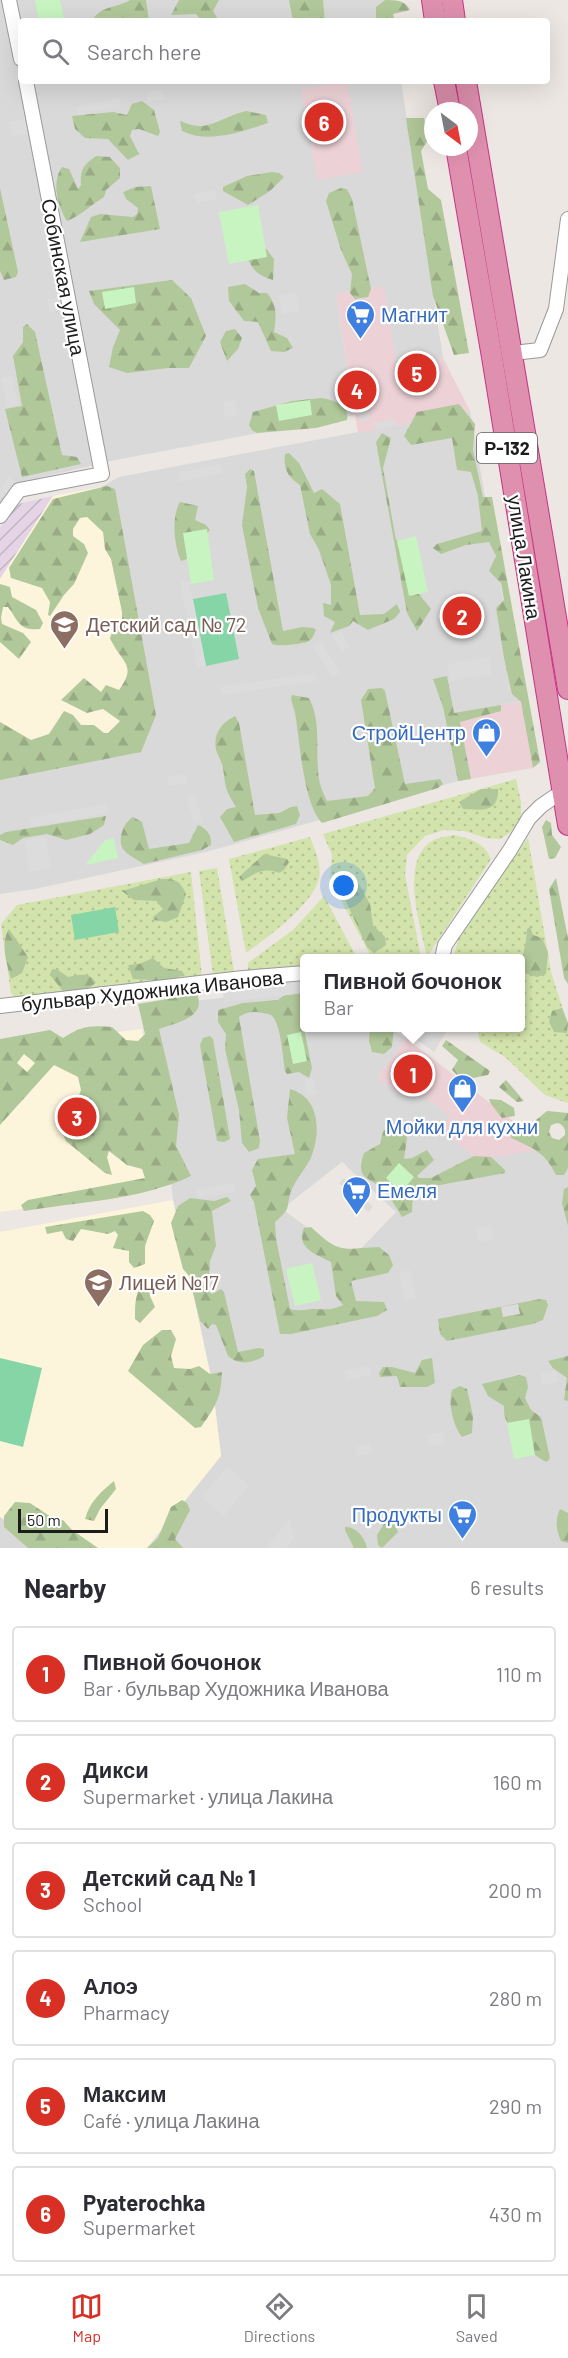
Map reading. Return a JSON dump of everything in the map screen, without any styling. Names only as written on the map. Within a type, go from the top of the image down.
[{"type":"highway","points":[[432,0],[435,18]]},
{"type":"highway","points":[[452,0],[455,18]]},
{"type":"highway","points":[[445,84],[448,102]]},
{"type":"highway","name":"улица Лакина","points":[[467,84],[568,689]]},
{"type":"highway","name":"улица Лакина","points":[[458,156],[517,505],[568,825]]},
{"type":"street","points":[[9,0],[18,44]]},
{"type":"street","name":"Собинская улица","points":[[0,516],[19,490],[102,474],[27,84]]},
{"type":"street","points":[[513,353],[540,350],[546,338],[556,309],[568,219]]},
{"type":"street","points":[[443,954],[445,945],[510,850],[529,818],[554,797],[565,796]]},
{"type":"street","name":"бульвар Художника Иванова","points":[[0,1006],[300,973]]},
{"type":"shaded area","points":[[0,0],[5,0],[18,67],[18,84],[21,84],[95,465],[17,483],[0,504]]},
{"type":"shaded area","points":[[17,0],[389,0],[392,18],[20,18]]},
{"type":"shaded area","points":[[34,84],[401,84],[443,358],[397,367],[336,294],[355,415],[105,462]]},
{"type":"shaded area","points":[[330,84],[348,84],[363,172],[317,180],[301,89]]},
{"type":"shaded area","points":[[162,90],[164,99],[148,102],[146,93]]},
{"type":"shaded area","points":[[119,98],[120,106],[78,114],[77,107]]},
{"type":"shaded area","points":[[28,118],[31,133],[11,137],[8,122]]},
{"type":"shaded area","points":[[215,190],[217,199],[195,203],[194,194]]},
{"type":"shaded area","points":[[384,286],[397,366],[443,358],[470,411],[358,433],[336,294]]},
{"type":"shaded area","points":[[296,293],[299,311],[282,315],[279,296]]},
{"type":"shaded area","points":[[63,297],[65,309],[50,312],[47,300]]},
{"type":"shaded area","points":[[12,376],[18,404],[8,407],[1,379]]},
{"type":"shaded area","points":[[235,400],[237,416],[225,417],[223,402]]},
{"type":"shaded area","points":[[367,404],[370,419],[360,421],[358,405]]},
{"type":"shaded area","points":[[470,411],[521,701],[445,717],[458,781],[206,852],[35,889],[0,894],[0,755],[142,718],[101,487],[119,477]]},
{"type":"shaded area","points":[[395,419],[396,425],[375,429],[374,423]]},
{"type":"shaded area","points":[[220,464],[222,473],[179,482],[178,473]]},
{"type":"shaded area","points":[[9,477],[17,483],[4,499],[0,496],[0,488]]},
{"type":"shaded area","name":"Детский сад № 72","points":[[101,487],[142,718],[128,738],[0,755],[0,579],[53,496]]},
{"type":"shaded area","points":[[53,496],[0,579],[0,528],[18,504]]},
{"type":"shaded area","points":[[189,581],[206,666],[197,668],[180,582]]},
{"type":"shaded area","points":[[341,631],[350,647],[341,652],[332,636]]},
{"type":"shaded area","points":[[321,641],[340,672],[332,677],[313,646]]},
{"type":"shaded area","points":[[489,657],[492,674],[450,681],[447,664]]},
{"type":"shaded area","points":[[315,673],[317,681],[222,695],[220,687]]},
{"type":"shaded area","points":[[521,701],[533,768],[458,781],[445,717]]},
{"type":"shaded area","points":[[185,773],[187,783],[168,786],[167,777]]},
{"type":"shaded area","points":[[195,795],[202,820],[194,822],[186,797]]},
{"type":"shaded area","points":[[106,804],[108,813],[31,827],[29,818]]},
{"type":"shaded area","points":[[46,836],[51,869],[29,872],[24,840]]},
{"type":"shaded area","points":[[300,980],[300,994],[224,1002],[222,988]]},
{"type":"shaded area","points":[[300,989],[300,1032],[396,1032],[406,1038],[377,1078],[410,1086],[451,1116],[440,1131],[548,1148],[568,1145],[568,1548],[147,1548],[221,1455],[212,1382],[173,1200],[153,1006]],"holes":[[[342,1162],[396,1212],[351,1259],[282,1209]]]},
{"type":"shaded area","points":[[142,1029],[163,1188],[0,1212],[0,1047]]},
{"type":"shaded area","points":[[415,1032],[446,1032],[434,1052],[412,1036]]},
{"type":"shaded area","points":[[406,1038],[548,1148],[478,1160],[440,1130],[450,1116],[410,1086],[402,1096],[377,1078]]},
{"type":"shaded area","points":[[313,1077],[317,1094],[307,1096],[304,1079]]},
{"type":"shaded area","points":[[344,1178],[373,1207],[368,1212],[339,1183]]},
{"type":"shaded area","points":[[233,1183],[235,1192],[198,1198],[197,1189]]},
{"type":"shaded area","name":"Лицей №17","points":[[173,1200],[212,1382],[221,1456],[147,1548],[49,1548],[0,1517],[0,1232]]},
{"type":"shaded area","points":[[492,1225],[494,1239],[478,1242],[476,1227]]},
{"type":"shaded area","points":[[411,1270],[416,1298],[404,1301],[399,1272]]},
{"type":"shaded area","points":[[518,1304],[520,1314],[503,1317],[501,1307]]},
{"type":"shaded area","points":[[370,1366],[372,1375],[346,1380],[344,1371]]},
{"type":"shaded area","points":[[556,1371],[558,1382],[542,1385],[540,1374]]},
{"type":"shaded area","points":[[444,1432],[445,1444],[429,1446],[427,1435]]},
{"type":"shaded area","points":[[370,1444],[372,1453],[357,1456],[355,1447]]},
{"type":"shaded area","points":[[227,1467],[249,1485],[224,1516],[201,1497]]},
{"type":"shaded area","points":[[0,1517],[49,1548],[0,1548]]},
{"type":"shaded area","points":[[289,1519],[294,1539],[286,1548],[266,1548]]},
{"type":"green space","points":[[35,0],[60,0],[64,18],[38,18]]},
{"type":"green space","points":[[130,0],[146,0],[149,18],[94,18],[105,9]]},
{"type":"green space","points":[[179,0],[219,0],[213,11],[217,18],[199,18],[196,14],[171,15]]},
{"type":"green space","points":[[289,0],[323,0],[325,18],[292,18]]},
{"type":"green space","points":[[385,0],[403,2],[410,10],[393,14],[394,18],[376,18],[376,7]]},
{"type":"green space","points":[[142,101],[154,110],[160,132],[158,136],[139,129],[132,130],[130,136],[139,154],[128,160],[108,139],[85,138],[75,129],[72,116],[113,112],[127,115],[132,104]]},
{"type":"green space","points":[[246,111],[266,115],[268,123],[214,137],[192,135],[182,131],[180,121],[204,126]]},
{"type":"green space","points":[[406,118],[424,118],[424,146],[421,151],[428,189],[441,200],[469,353],[454,355],[433,296]]},
{"type":"green space","points":[[96,156],[110,157],[120,168],[120,178],[106,190],[104,197],[67,221],[57,194],[59,173],[62,167],[69,169],[78,189],[81,185],[83,168]]},
{"type":"green space","points":[[272,172],[284,177],[270,191],[248,205],[223,191],[223,187],[247,176]]},
{"type":"green space","points":[[151,186],[160,229],[80,242],[91,217],[100,214],[133,217],[137,214],[138,208],[126,199],[123,192],[135,187]]},
{"type":"green space","points":[[0,188],[18,272],[16,277],[4,280],[0,271]]},
{"type":"green space","points":[[341,188],[347,189],[352,199],[371,289],[368,297],[355,299],[350,293],[352,274],[341,250],[326,201],[329,193]]},
{"type":"green space","points":[[258,205],[267,257],[229,264],[219,212]]},
{"type":"green space","points":[[260,241],[274,259],[273,280],[256,272],[247,256]]},
{"type":"green space","points":[[172,280],[191,298],[206,336],[189,368],[127,373],[109,367],[113,347],[120,330],[94,304],[89,291]]},
{"type":"green space","points":[[245,284],[259,293],[267,293],[271,298],[276,316],[274,332],[287,338],[293,348],[284,352],[271,351],[258,322],[244,321],[229,301],[228,287]]},
{"type":"green space","points":[[134,287],[136,303],[105,309],[102,292]]},
{"type":"green space","points":[[27,324],[35,332],[62,455],[77,457],[81,464],[22,477],[5,409],[22,406],[13,356],[23,342],[23,327]]},
{"type":"green space","points":[[235,329],[242,338],[238,349],[227,361],[220,342],[226,331]]},
{"type":"green space","points":[[322,398],[336,402],[343,407],[347,420],[316,428],[257,433],[249,425],[253,412],[292,401]]},
{"type":"green space","points":[[310,400],[312,415],[279,421],[276,405]]},
{"type":"green space","points":[[459,404],[475,424],[473,450],[483,497],[492,497],[540,762],[533,768],[521,702],[512,694],[504,658],[496,608],[504,600],[501,583],[489,571],[496,556],[489,542],[466,545],[441,554],[433,548],[437,544],[482,531],[478,496],[471,472],[457,470],[452,438],[411,445],[404,436],[417,412]]},
{"type":"green space","points":[[382,433],[391,438],[383,468],[396,540],[410,545],[419,594],[431,609],[417,631],[407,613],[376,442]]},
{"type":"green space","points":[[289,453],[299,463],[314,493],[322,489],[340,504],[360,615],[384,614],[397,604],[400,612],[394,619],[368,630],[353,621],[349,626],[330,633],[335,622],[324,616],[323,603],[331,605],[331,585],[319,550],[310,534],[300,485],[289,476],[286,468],[285,454]]},
{"type":"green space","points":[[250,469],[254,471],[283,631],[302,627],[314,628],[316,630],[314,635],[307,642],[272,644],[258,608],[242,525],[247,487],[245,474]]},
{"type":"green space","points":[[107,486],[115,489],[156,715],[141,752],[0,780],[0,722],[31,740],[49,734],[64,711],[73,715],[81,725],[94,725],[104,733],[108,733],[120,721],[103,709],[87,713],[61,700],[84,678],[101,692],[106,685],[119,690],[127,674],[126,664],[110,638],[113,630],[122,620],[122,612],[111,559],[105,549],[103,532],[87,517],[80,518],[73,529],[73,536],[84,544],[88,553],[74,584],[50,616],[48,615],[50,602],[42,588],[11,578],[9,568],[53,499]]},
{"type":"green space","points":[[180,502],[198,506],[195,520],[206,525],[210,530],[190,550],[187,559],[181,561],[174,531],[175,515]]},
{"type":"green space","points":[[207,529],[214,580],[191,584],[183,533]]},
{"type":"green space","points":[[416,536],[428,592],[409,596],[397,541]]},
{"type":"green space","points":[[0,584],[10,587],[12,597],[36,610],[43,623],[40,629],[28,629],[17,621],[8,607],[3,607],[2,624],[23,633],[31,642],[19,659],[0,642]]},
{"type":"green space","points":[[226,593],[239,659],[206,666],[193,599]]},
{"type":"green space","points":[[447,676],[454,713],[501,705],[501,711],[460,722],[471,779],[458,781],[443,707],[433,679]]},
{"type":"green space","points":[[382,688],[385,691],[405,784],[440,779],[443,784],[438,788],[322,823],[310,801],[306,787],[292,695],[309,698],[313,707],[317,727],[319,779],[327,801],[368,796],[375,788],[361,700],[368,689]]},
{"type":"green space","points":[[235,716],[239,723],[255,815],[279,813],[297,806],[300,815],[296,824],[234,842],[220,817],[227,809],[236,807],[227,789],[215,744],[219,730]]},
{"type":"green space","points":[[516,779],[521,802],[521,818],[511,832],[500,839],[486,838],[464,831],[444,830],[425,836],[407,855],[405,875],[420,954],[370,954],[330,880],[332,855],[323,834]]},
{"type":"green space","points":[[481,789],[498,789],[496,802],[488,808],[463,809],[459,802]]},
{"type":"green space","points":[[106,816],[104,825],[90,834],[66,840],[47,834],[23,838],[13,845],[0,840],[0,835],[6,832]]},
{"type":"green space","points":[[133,817],[142,822],[149,849],[189,843],[198,825],[208,833],[211,845],[202,850],[144,864],[127,853],[121,845],[122,831]]},
{"type":"green space","points":[[546,820],[551,823],[552,835],[561,847],[555,858],[549,859],[542,827]]},
{"type":"green space","points":[[454,835],[471,840],[481,845],[491,859],[429,954],[426,954],[417,911],[414,876],[417,860],[424,848],[436,839]]},
{"type":"green space","points":[[310,837],[320,870],[313,892],[297,912],[246,953],[229,859]]},
{"type":"green space","points":[[114,838],[118,858],[85,865],[105,840]]},
{"type":"green space","points":[[528,838],[551,972],[568,1025],[568,1103],[545,1095],[505,1057],[480,1042],[478,1032],[525,1032],[525,954],[454,954],[461,931]]},
{"type":"green space","points":[[264,854],[287,859],[289,862],[279,873],[264,871],[242,881],[239,877]]},
{"type":"green space","points":[[217,868],[234,972],[213,975],[199,871]]},
{"type":"green space","points":[[191,872],[202,977],[15,998],[11,993],[1,924],[17,905]]},
{"type":"green space","points":[[340,872],[348,873],[356,879],[370,904],[373,925],[385,937],[386,945],[374,953],[367,947],[335,878]]},
{"type":"green space","points":[[556,878],[568,938],[568,984],[564,978],[549,889]]},
{"type":"green space","points":[[162,879],[177,882],[186,894],[178,917],[166,922],[154,920],[153,917],[163,909],[156,901],[134,900],[122,891]]},
{"type":"green space","points":[[324,896],[355,954],[300,954],[300,965],[248,970],[248,963],[293,930]]},
{"type":"green space","points":[[115,907],[119,932],[75,940],[71,915]]},
{"type":"green space","points":[[530,927],[533,935],[542,938],[548,952],[546,974],[537,977],[525,973],[523,954],[527,929]]},
{"type":"green space","points":[[9,929],[28,957],[22,973],[11,979],[5,947]]},
{"type":"green space","points":[[153,958],[164,968],[182,971],[184,975],[168,981],[133,979],[128,965],[139,964]]},
{"type":"green space","points":[[52,969],[68,977],[87,975],[96,983],[84,991],[63,991],[50,975]]},
{"type":"green space","points":[[300,991],[300,1032],[305,1032],[312,1068],[309,1078],[299,1072],[287,1074],[277,1025],[271,1015],[254,1012],[239,1017],[260,1141],[259,1148],[249,1152],[242,1143],[239,1110],[225,1049],[226,1034],[218,1022],[218,1010],[243,1003],[278,1000],[283,996]]},
{"type":"green space","points":[[197,994],[198,1009],[194,1014],[181,1022],[159,1029],[179,1115],[176,1146],[191,1176],[172,1184],[131,1195],[24,1211],[21,1205],[28,1200],[145,1178],[142,1169],[127,1165],[109,1151],[107,1157],[112,1175],[105,1173],[66,1141],[59,1125],[72,1122],[87,1129],[74,1109],[81,1090],[78,1077],[54,1065],[0,1125],[0,1039],[50,1030],[63,1038],[86,1027],[98,1026],[112,1027],[126,1040],[138,1041],[145,1034],[138,1004]],"holes":[[[24,1054],[35,1063],[27,1072],[17,1063]]]},
{"type":"green space","points":[[562,1008],[568,1023],[567,1033],[554,1032],[549,1022],[552,1011]]},
{"type":"green space","points":[[301,1032],[307,1061],[293,1064],[287,1035]]},
{"type":"green space","points":[[370,1032],[394,1032],[392,1047],[384,1054],[372,1052]]},
{"type":"green space","points":[[210,1036],[213,1039],[230,1139],[224,1142],[217,1141],[200,1045],[203,1038]]},
{"type":"green space","points":[[446,1040],[490,1071],[488,1075],[473,1078],[472,1084],[461,1079],[452,1070],[458,1060],[442,1046]]},
{"type":"green space","points":[[506,1080],[524,1101],[517,1102],[499,1087]]},
{"type":"green space","points":[[290,1089],[307,1099],[317,1125],[312,1155],[290,1193],[285,1212],[275,1222],[290,1309],[329,1309],[343,1305],[336,1296],[331,1262],[308,1250],[303,1241],[304,1228],[311,1227],[329,1242],[342,1248],[379,1247],[389,1255],[393,1265],[388,1273],[351,1281],[356,1301],[384,1302],[387,1310],[377,1316],[291,1334],[280,1334],[254,1202],[250,1195],[256,1186],[252,1170],[258,1159],[295,1154],[287,1118]]},
{"type":"green space","points":[[489,1099],[501,1100],[514,1108],[515,1116],[502,1118]]},
{"type":"green space","points":[[547,1111],[568,1113],[568,1168],[564,1175],[556,1175],[543,1156],[511,1138],[512,1130],[525,1124],[535,1124],[536,1120]],"holes":[[[559,1124],[564,1127],[565,1133],[559,1140],[552,1138],[549,1132],[551,1125]]]},
{"type":"green space","points":[[398,1121],[407,1138],[404,1159],[412,1158],[427,1150],[434,1160],[417,1176],[419,1178],[431,1178],[474,1156],[491,1157],[505,1170],[505,1173],[413,1190],[412,1212],[402,1217],[386,1193],[366,1177],[361,1169],[364,1153],[380,1144],[383,1131]]},
{"type":"green space","points":[[399,1163],[414,1177],[401,1192],[386,1178]]},
{"type":"green space","points":[[568,1187],[568,1226],[562,1203],[564,1189]]},
{"type":"green space","points":[[227,1197],[231,1201],[212,1211],[216,1246],[210,1261],[208,1291],[212,1294],[221,1289],[224,1292],[238,1352],[264,1349],[264,1356],[246,1362],[237,1361],[228,1356],[216,1325],[212,1324],[208,1329],[200,1321],[189,1276],[183,1269],[171,1223],[178,1206],[190,1198],[214,1201]]},
{"type":"green space","points":[[143,1211],[154,1221],[145,1246],[145,1264],[134,1268],[129,1262],[129,1251],[113,1248],[118,1235],[115,1231],[108,1234],[81,1229],[73,1241],[66,1239],[62,1231],[47,1234],[45,1227]]},
{"type":"green space","points":[[312,1263],[321,1300],[295,1306],[286,1269]]},
{"type":"green space","points":[[148,1279],[150,1296],[155,1307],[140,1323],[135,1319],[137,1296],[140,1286]]},
{"type":"green space","points":[[540,1299],[546,1300],[548,1305],[543,1320],[533,1324],[447,1341],[440,1334],[438,1319]]},
{"type":"green space","points":[[162,1330],[171,1330],[176,1339],[171,1356],[174,1368],[190,1369],[199,1366],[210,1374],[222,1372],[217,1401],[201,1427],[195,1428],[128,1371],[143,1345]]},
{"type":"green space","points":[[568,1356],[568,1401],[564,1400],[567,1378],[553,1368],[548,1361]]},
{"type":"green space","points":[[0,1358],[42,1368],[23,1447],[0,1441]]},
{"type":"green space","points":[[432,1358],[435,1383],[427,1387],[400,1387],[397,1376],[380,1377],[379,1373],[383,1367],[415,1373],[422,1360]]},
{"type":"green space","points":[[519,1375],[526,1377],[528,1387],[525,1398],[531,1410],[541,1417],[550,1458],[547,1462],[531,1451],[519,1438],[506,1420],[504,1406],[488,1396],[482,1384]]},
{"type":"green space","points":[[460,1386],[467,1389],[473,1416],[472,1433],[462,1437],[454,1421],[451,1408],[452,1390]]},
{"type":"green space","points":[[529,1419],[535,1455],[514,1459],[507,1423]]},
{"type":"green space","points":[[114,1481],[116,1489],[100,1509],[94,1521],[85,1519],[93,1502]]},
{"type":"green space","points":[[182,1500],[187,1503],[190,1510],[175,1539],[183,1548],[147,1548],[158,1538],[171,1507]]},
{"type":"green space","points":[[15,1502],[30,1503],[51,1517],[63,1520],[72,1530],[98,1548],[28,1548],[4,1527],[4,1516]]},
{"type":"green space","points":[[560,1509],[568,1513],[568,1543],[561,1541],[558,1533],[557,1521]]},
{"type":"green space","points":[[387,1519],[392,1519],[398,1532],[382,1548],[378,1545],[377,1535]]},
{"type":"green space","points":[[345,1527],[353,1528],[359,1533],[367,1548],[354,1548]]},
{"type":"place","name":"Pyaterochka","points":[[324,122]]},
{"type":"place","name":"Магнит","points":[[360,340]]},
{"type":"place","name":"Максим","points":[[417,373]]},
{"type":"place","name":"Алоэ","points":[[357,390]]},
{"type":"place","name":"Дикси","points":[[462,616]]},
{"type":"place","name":"Детский сад № 72","points":[[65,650]]},
{"type":"place","name":"СтройЦентр","points":[[487,758]]},
{"type":"place","name":"Пивной бочонок","points":[[413,1074]]},
{"type":"place","name":"Мойки для кухни","points":[[462,1114]]},
{"type":"place","name":"Детский сад № 1","points":[[77,1117]]},
{"type":"place","name":"Емеля","points":[[356,1216]]},
{"type":"place","name":"Лицей №17","points":[[98,1308]]},
{"type":"place","name":"Продукты","points":[[463,1540]]}]
